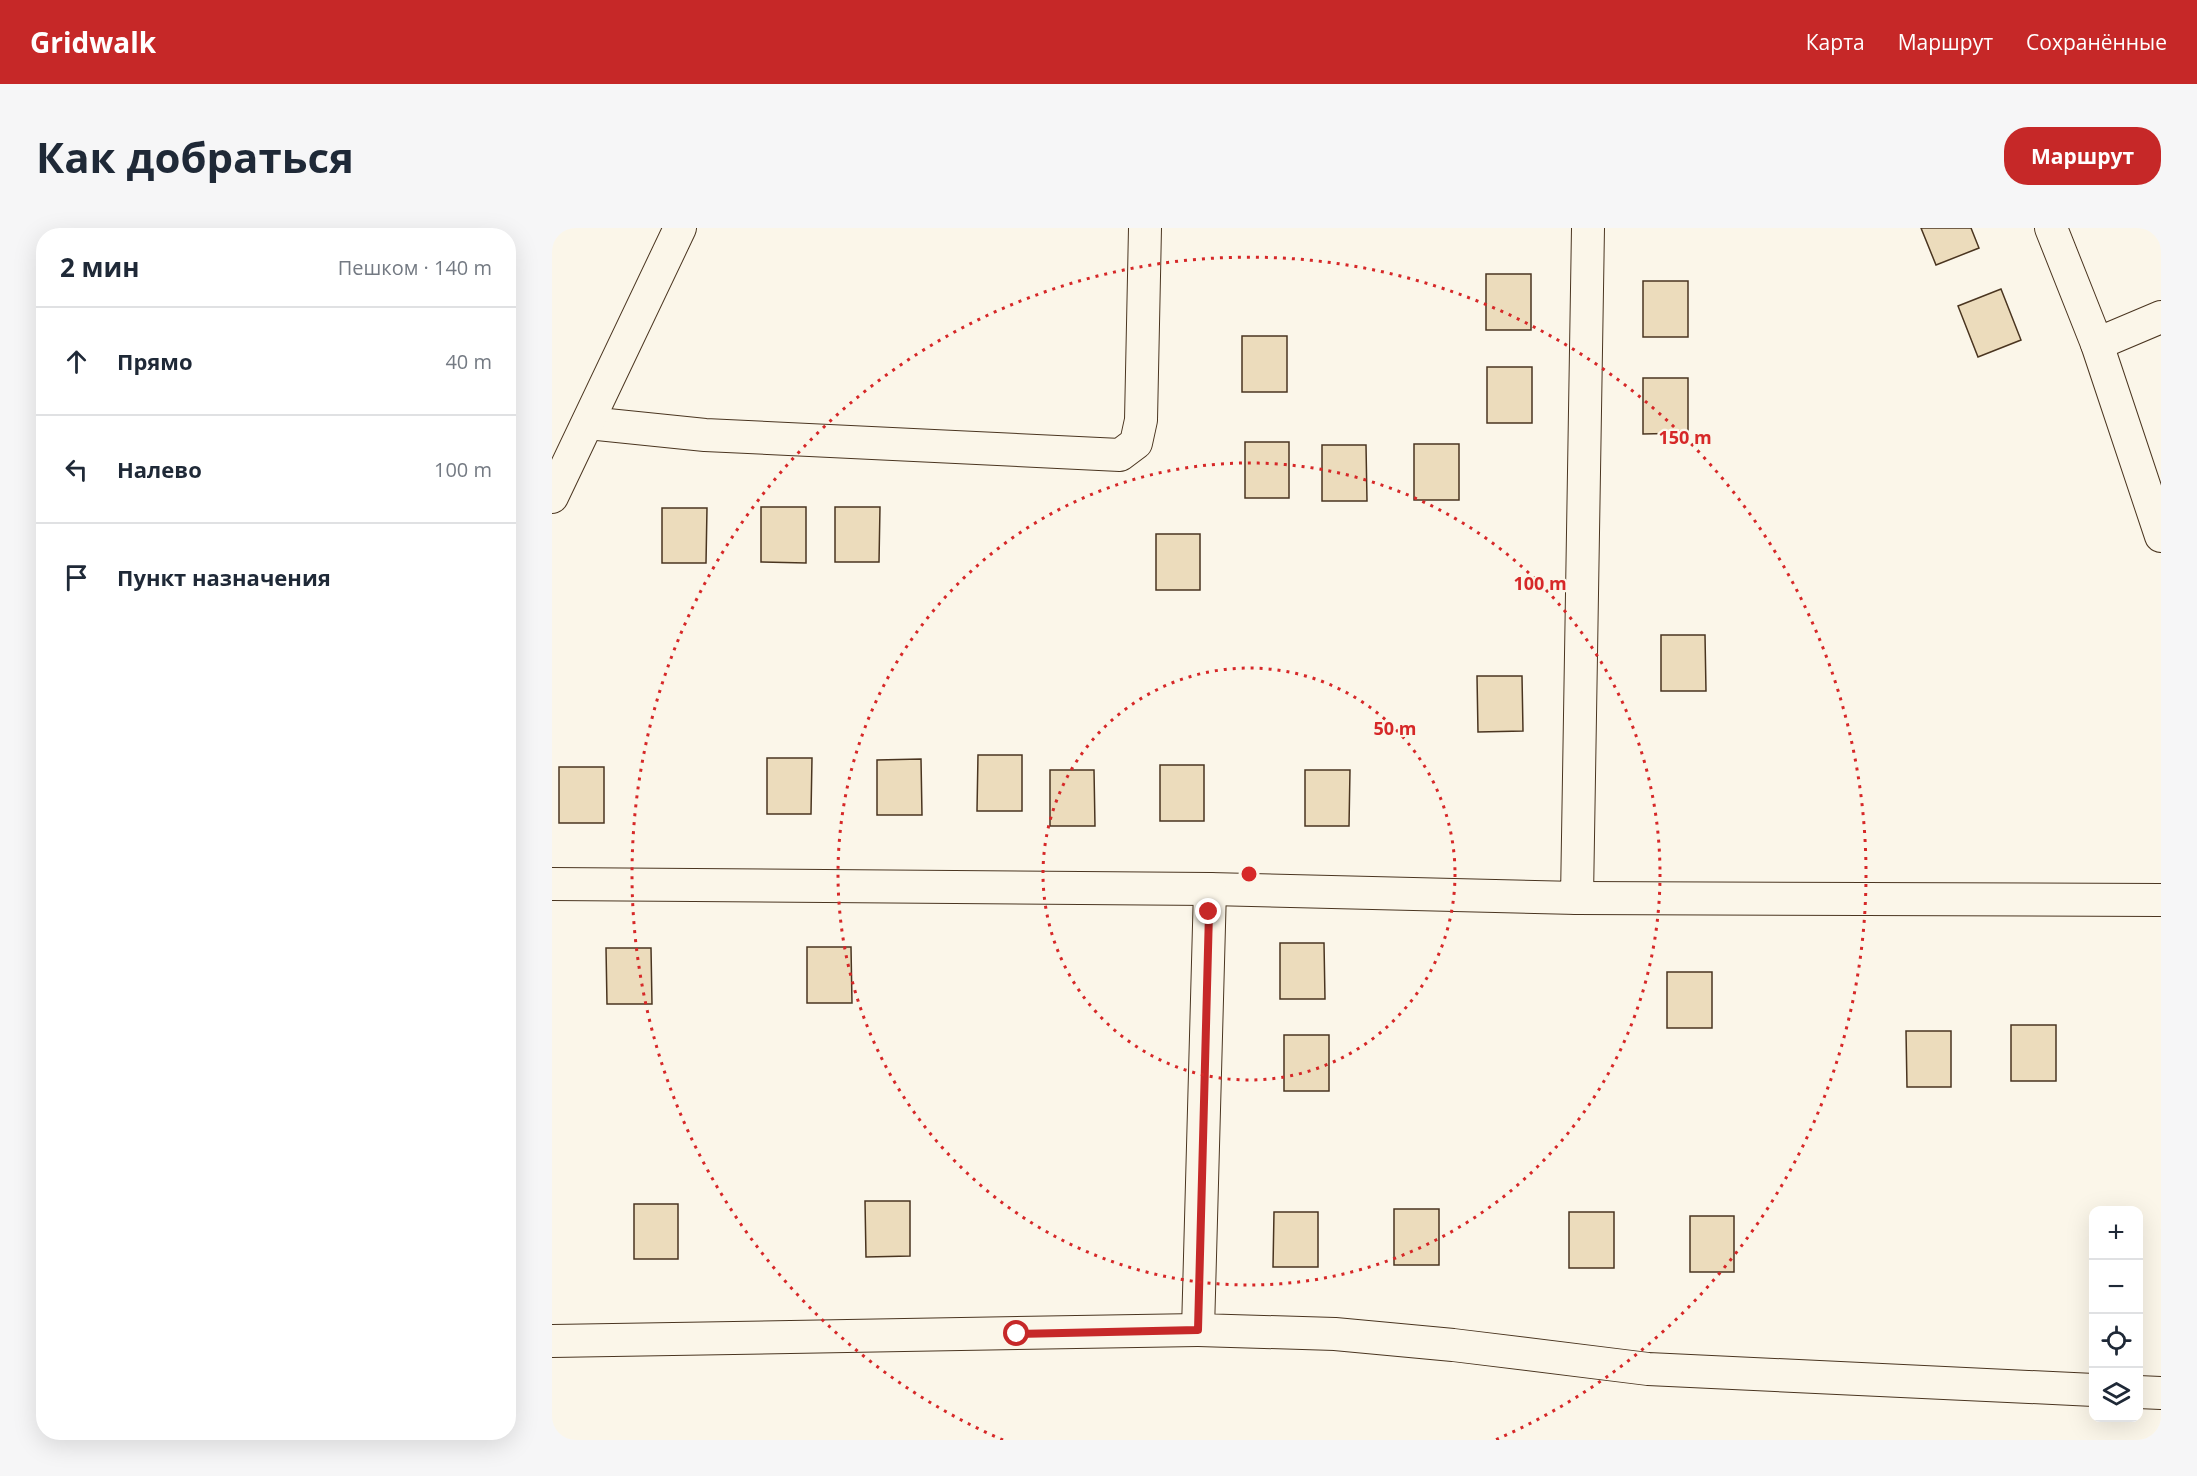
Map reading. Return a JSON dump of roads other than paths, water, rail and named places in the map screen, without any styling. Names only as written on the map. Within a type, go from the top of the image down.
[{"type":"street","points":[[552,497],[680,228]]},
{"type":"street","points":[[588,423],[705,435],[1120,455],[1136,443],[1142,420],[1145,228]]},
{"type":"street","points":[[1577,898],[1587,228]]},
{"type":"street","points":[[2051,228],[2097,344],[2161,536]]},
{"type":"street","points":[[2097,344],[2161,317]]},
{"type":"street","points":[[552,884],[1210,889],[1577,898],[2161,900]]},
{"type":"street","points":[[1198,1330],[1210,889]]},
{"type":"street","points":[[552,1341],[1198,1330],[1335,1334],[1453,1345],[1648,1369],[2089,1390]]},
{"type":"street","points":[[2143,1392],[2161,1393]]}]
